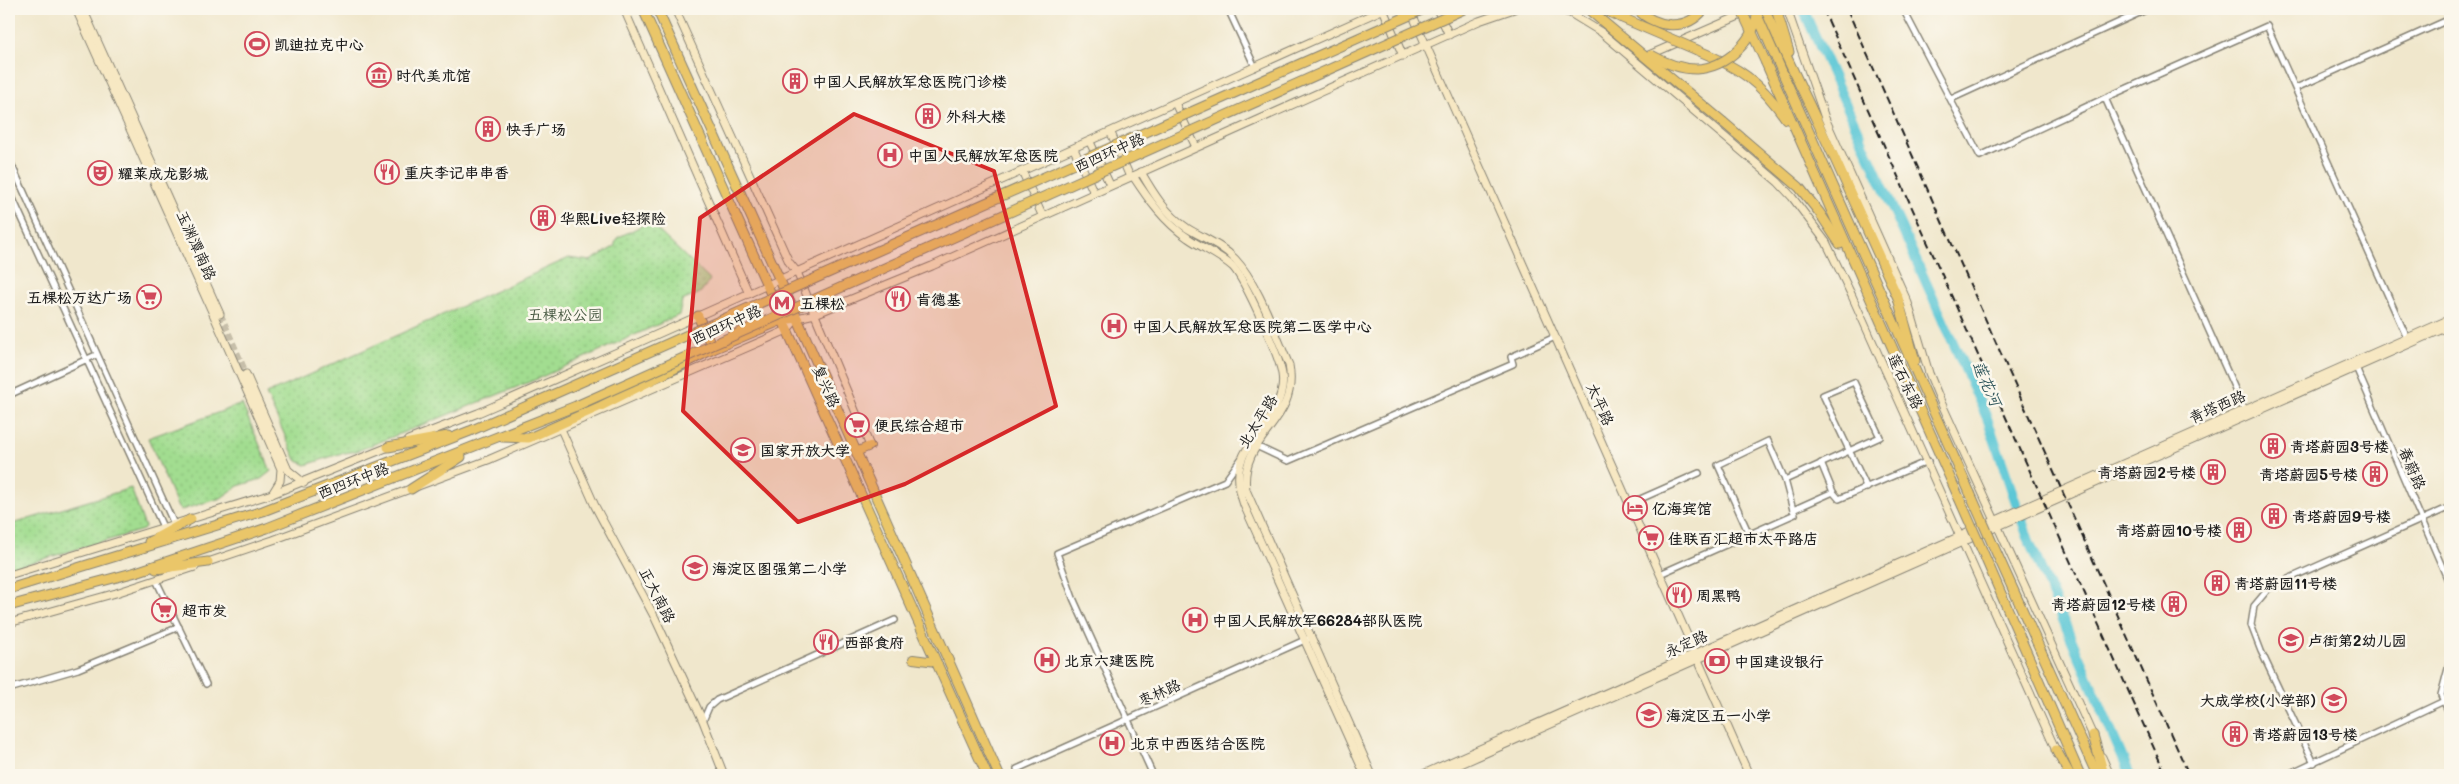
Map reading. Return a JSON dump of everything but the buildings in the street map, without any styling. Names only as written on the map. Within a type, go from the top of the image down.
[{"type":"highway","name":"复兴路","points":[[643,9],[987,775]]},
{"type":"highway","name":"复兴路","points":[[657,9],[780,279],[999,775]]},
{"type":"highway","name":"西四环中路","points":[[9,588],[263,511],[470,432],[1424,9]]},
{"type":"highway","name":"西四环中路","points":[[10,606],[136,572],[267,528],[576,406],[1464,9]]},
{"type":"highway","points":[[1588,9],[1632,44],[1798,187],[1819,212],[1854,266]]},
{"type":"highway","points":[[1603,9],[1739,69],[1760,85],[1798,137]]},
{"type":"highway","points":[[1637,9],[1646,18],[1658,24],[1674,26],[1689,21],[1704,9]]},
{"type":"highway","name":"莲石东路","points":[[1742,9],[2080,775]]},
{"type":"highway","points":[[1632,44],[1679,68],[1697,69],[1710,66],[1721,62],[1740,48],[1754,27],[1756,9]]},
{"type":"highway","name":"莲石东路","points":[[1756,9],[1919,380],[2097,775]]},
{"type":"highway","points":[[1764,9],[1898,298],[1919,380]]},
{"type":"highway","points":[[1777,13],[1798,81]]},
{"type":"highway","points":[[698,316],[713,349]]},
{"type":"highway","points":[[500,437],[529,438],[601,406],[713,349],[782,320],[797,318]]},
{"type":"highway","points":[[388,447],[470,432]]},
{"type":"highway","points":[[411,489],[478,446]]},
{"type":"highway","points":[[132,551],[191,519]]},
{"type":"highway","points":[[136,572],[208,562]]},
{"type":"highway","points":[[2092,735],[2104,775]]},
{"type":"highway","points":[[2056,750],[2070,775]]},
{"type":"main road","points":[[856,452],[870,446]]},
{"type":"main road","points":[[913,658],[936,662]]},
{"type":"street","name":"玉渊潭南路","points":[[76,9],[214,316],[280,469],[280,481],[272,494]]},
{"type":"street","name":"玉渊潭南路","points":[[83,9],[220,314]]},
{"type":"street","points":[[624,9],[749,294]]},
{"type":"street","points":[[675,9],[789,262],[797,272]]},
{"type":"street","points":[[1228,9],[1255,67]]},
{"type":"street","name":"西四环中路","points":[[9,575],[304,483],[388,447],[487,410],[1023,173],[1383,9]]},
{"type":"street","points":[[1383,9],[1403,56]]},
{"type":"street","name":"太平路","points":[[1410,9],[1749,775]]},
{"type":"street","points":[[1437,9],[1449,35]]},
{"type":"street","name":"西四环中路","points":[[9,623],[116,593],[208,562],[411,489],[561,429],[787,330],[797,318],[816,314],[932,266],[1042,215],[1505,10],[1514,9]]},
{"type":"street","points":[[1555,9],[1569,11],[1601,32],[1635,62],[1756,9]]},
{"type":"street","name":"莲石东路","points":[[1787,9],[1825,118],[1908,303],[1932,381],[2110,775]]},
{"type":"street","points":[[1904,9],[1980,156],[2267,26],[2407,338]]},
{"type":"street","points":[[1950,99],[2148,9]]},
{"type":"street","points":[[2296,88],[2450,19]]},
{"type":"street","name":"莲石东路","points":[[1635,62],[1778,182],[1810,219],[1837,264],[1928,461],[2056,750],[2065,775]]},
{"type":"street","points":[[2105,98],[2244,409]]},
{"type":"street","points":[[1175,103],[1196,147]]},
{"type":"street","name":"北太平路","points":[[1111,133],[1131,176],[1157,210],[1171,224],[1228,263],[1244,284],[1279,362],[1283,377],[1281,392],[1274,411],[1253,444],[1245,472],[1246,490],[1365,775]]},
{"type":"street","points":[[1090,142],[1110,186]]},
{"type":"street","points":[[1074,149],[1094,192]]},
{"type":"street","points":[[9,159],[174,524]]},
{"type":"street","name":"北太平路","points":[[1141,172],[1152,191],[1173,217],[1185,227],[1227,252],[1243,269],[1289,365],[1291,380],[1287,402],[1243,456],[1238,472],[1241,496],[1372,775]]},
{"type":"street","points":[[1023,173],[1042,215]]},
{"type":"street","points":[[9,190],[85,360],[163,527]]},
{"type":"street","name":"复兴路","points":[[797,272],[816,314],[819,329],[870,446]]},
{"type":"street","name":"青塔西路","points":[[1996,523],[2354,364],[2450,319]]},
{"type":"street","name":"青塔西路","points":[[2024,511],[2244,409],[2450,326]]},
{"type":"street","points":[[1253,444],[1288,461],[1513,364],[1510,356],[1555,337]]},
{"type":"street","points":[[9,395],[96,355]]},
{"type":"street","name":"春蔚路","points":[[2354,364],[2450,585]]},
{"type":"street","points":[[246,374],[288,470],[304,483]]},
{"type":"street","points":[[1785,480],[1821,463],[1849,451],[1880,437],[1854,382],[1823,395],[1849,451],[1867,488]]},
{"type":"street","name":"正大南路","points":[[561,429],[595,506],[655,618],[703,720],[724,775]]},
{"type":"street","points":[[1660,574],[1795,514],[1785,480],[1768,441],[1718,465],[1749,534]]},
{"type":"street","points":[[1153,775],[1073,598],[1057,553],[1225,481],[1243,456]]},
{"type":"street","points":[[1821,463],[1833,492],[1839,499],[1928,461]]},
{"type":"street","points":[[1629,504],[1698,473]]},
{"type":"street","points":[[1793,510],[1833,492]]},
{"type":"street","points":[[2314,763],[2261,651],[2251,625],[2254,606],[2270,586],[2450,507]]},
{"type":"street","name":"永定路","points":[[1436,775],[1996,523]]},
{"type":"street","points":[[156,580],[206,684]]},
{"type":"street","points":[[703,720],[709,707],[717,700],[895,620]]},
{"type":"street","points":[[9,689],[78,669],[179,626]]},
{"type":"street","name":"枣林路","points":[[1017,768],[1308,639]]},
{"type":"street","name":"永定路","points":[[1421,775],[1696,657]]},
{"type":"street","points":[[2450,661],[2441,695],[2450,715]]},
{"type":"street","points":[[2286,775],[2444,701]]},
{"type":"highlighted area","points":[[854,114],[994,171],[1056,406],[905,484],[798,522],[683,411],[700,218]]},
{"type":"green space","name":"五棵松公园","points":[[649,222],[710,280],[700,293],[682,301],[679,315],[537,379],[357,451],[339,454],[306,465],[296,460],[266,394],[569,258],[590,261],[614,247],[617,238]]},
{"type":"green space","points":[[242,404],[271,471],[261,479],[238,486],[221,498],[181,510],[178,508],[148,438]]},
{"type":"green space","points":[[131,488],[145,527],[143,530],[9,569],[9,525]]},
{"type":"waterway","name":"莲花河","points":[[1803,9],[1987,418],[2029,541],[2130,775]]},
{"type":"tunnel","points":[[220,314],[246,374]]},
{"type":"railway","points":[[1823,9],[2166,775]]},
{"type":"railway","points":[[1847,9],[2189,775]]},
{"type":"place","name":"凯迪拉克中心","points":[[257,44]]},
{"type":"place","name":"时代美术馆","points":[[379,75]]},
{"type":"place","name":"中国人民解放军总医院门诊楼","points":[[795,81]]},
{"type":"place","name":"外科大楼","points":[[928,116]]},
{"type":"place","name":"快手广场","points":[[488,129]]},
{"type":"place","name":"中国人民解放军总医院","points":[[890,155]]},
{"type":"place","name":"重庆李记串串香","points":[[387,172]]},
{"type":"place","name":"耀莱成龙影城","points":[[100,173]]},
{"type":"place","name":"华熙Live轻探险","points":[[543,218]]},
{"type":"place","name":"五棵松万达广场","points":[[149,297]]},
{"type":"place","name":"肯德基","points":[[898,299]]},
{"type":"place","name":"五棵松","points":[[782,303]]},
{"type":"place","name":"中国人民解放军总医院第二医学中心","points":[[1114,326]]},
{"type":"place","name":"便民综合超市","points":[[857,425]]},
{"type":"place","name":"青塔蔚园3号楼","points":[[2273,446]]},
{"type":"place","name":"国家开放大学","points":[[743,450]]},
{"type":"place","name":"青塔蔚园2号楼","points":[[2213,472]]},
{"type":"place","name":"青塔蔚园5号楼","points":[[2375,474]]},
{"type":"place","name":"亿海宾馆","points":[[1635,508]]},
{"type":"place","name":"青塔蔚园9号楼","points":[[2274,516]]},
{"type":"place","name":"青塔蔚园10号楼","points":[[2239,530]]},
{"type":"place","name":"佳联百汇超市太平路店","points":[[1651,538]]},
{"type":"place","name":"海淀区图强第二小学","points":[[695,568]]},
{"type":"place","name":"青塔蔚园11号楼","points":[[2217,583]]},
{"type":"place","name":"周黑鸭","points":[[1679,595]]},
{"type":"place","name":"青塔蔚园12号楼","points":[[2174,604]]},
{"type":"place","name":"超市发","points":[[164,610]]},
{"type":"place","name":"中国人民解放军66284部队医院","points":[[1195,620]]},
{"type":"place","name":"卢街第2幼儿园","points":[[2291,640]]},
{"type":"place","name":"西部食府","points":[[826,642]]},
{"type":"place","name":"北京六建医院","points":[[1047,660]]},
{"type":"place","name":"中国建设银行","points":[[1717,661]]},
{"type":"place","name":"大成学校(小学部)","points":[[2334,700]]},
{"type":"place","name":"海淀区五一小学","points":[[1649,715]]},
{"type":"place","name":"青塔蔚园13号楼","points":[[2235,734]]},
{"type":"place","name":"北京中西医结合医院","points":[[1112,743]]}]
